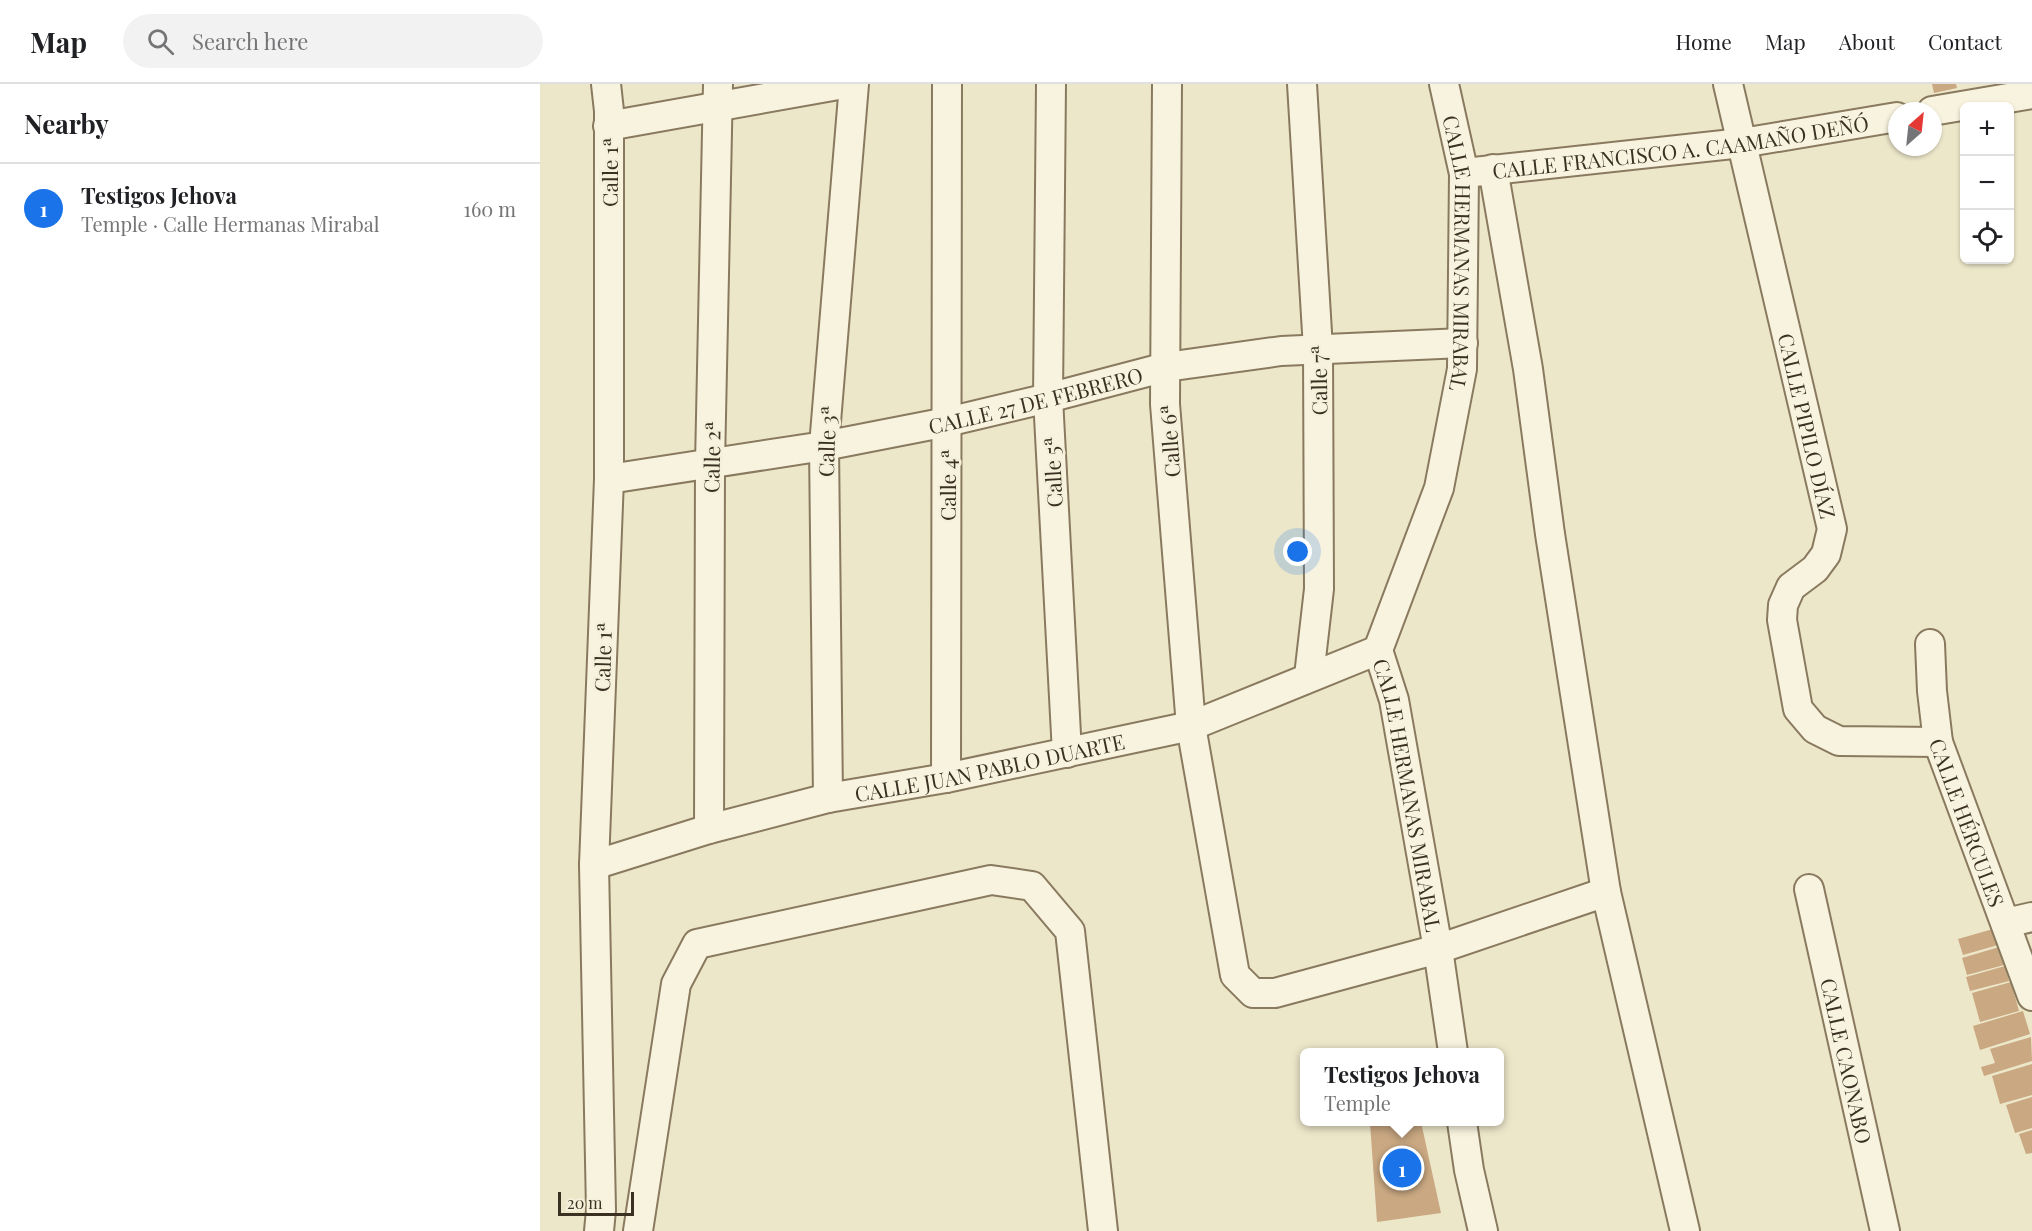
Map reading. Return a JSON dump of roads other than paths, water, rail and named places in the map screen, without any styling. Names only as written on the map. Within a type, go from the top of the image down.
[{"type":"street","name":"Calle 1ª","points":[[599,1231],[601,1198],[594,865],[609,479],[609,111],[606,84]]},
{"type":"street","points":[[608,126],[718,95],[844,84]]},
{"type":"street","name":"Calle 3ª","points":[[828,798],[824,446],[854,84]]},
{"type":"street","name":"Calle 4ª","points":[[946,778],[947,84]]},
{"type":"street","name":"Calle 5ª","points":[[1051,84],[1048,398],[1067,753]]},
{"type":"street","name":"Calle 6ª","points":[[1167,84],[1166,404],[1191,726],[1234,975],[1253,993],[1275,993],[1438,949],[1606,892]]},
{"type":"street","name":"Calle 7ª","points":[[1302,84],[1318,349],[1319,588],[1309,676]]},
{"type":"street","name":"CALLE HERMANAS MIRABAL","points":[[1444,84],[1464,174],[1462,369],[1439,488],[1378,650],[1394,700],[1438,949],[1452,1048]]},
{"type":"street","name":"CALLE PIPILO DÍAZ","points":[[1728,84],[1832,529],[1827,554],[1815,569],[1791,587],[1783,605],[1782,620],[1798,709],[1815,729],[1839,741],[1938,742]]},
{"type":"street","points":[[1942,109],[2032,94]]},
{"type":"street","name":"Calle 2ª","points":[[709,830],[710,464],[718,95]]},
{"type":"street","name":"CALLE FRANCISCO A. CAAMAÑO DEÑÓ","points":[[1464,174],[1493,169],[1742,144],[1888,119]]},
{"type":"street","points":[[1493,169],[1528,369],[1550,534],[1606,892],[1685,1231]]},
{"type":"street","name":"CALLE 27 DE FEBRERO","points":[[609,479],[824,446],[947,422],[1166,367],[1281,351],[1463,343]]},
{"type":"street","name":"CALLE HÉRCULES","points":[[1930,644],[1932,691],[1938,742],[2019,920],[2032,996]]},
{"type":"street","name":"CALLE JUAN PABLO DUARTE","points":[[594,865],[709,830],[828,798],[946,778],[1191,726],[1309,676],[1378,650]]},
{"type":"street","points":[[638,1231],[676,984],[697,944],[991,880],[1032,885],[1070,931],[1103,1231]]},
{"type":"street","name":"CALLE CAONABO","points":[[1809,889],[1885,1231]]},
{"type":"street","points":[[1463,1126],[1469,1170],[1483,1231]]},
{"type":"place","name":"Testigos Jehova","points":[[1402,1168]]}]
